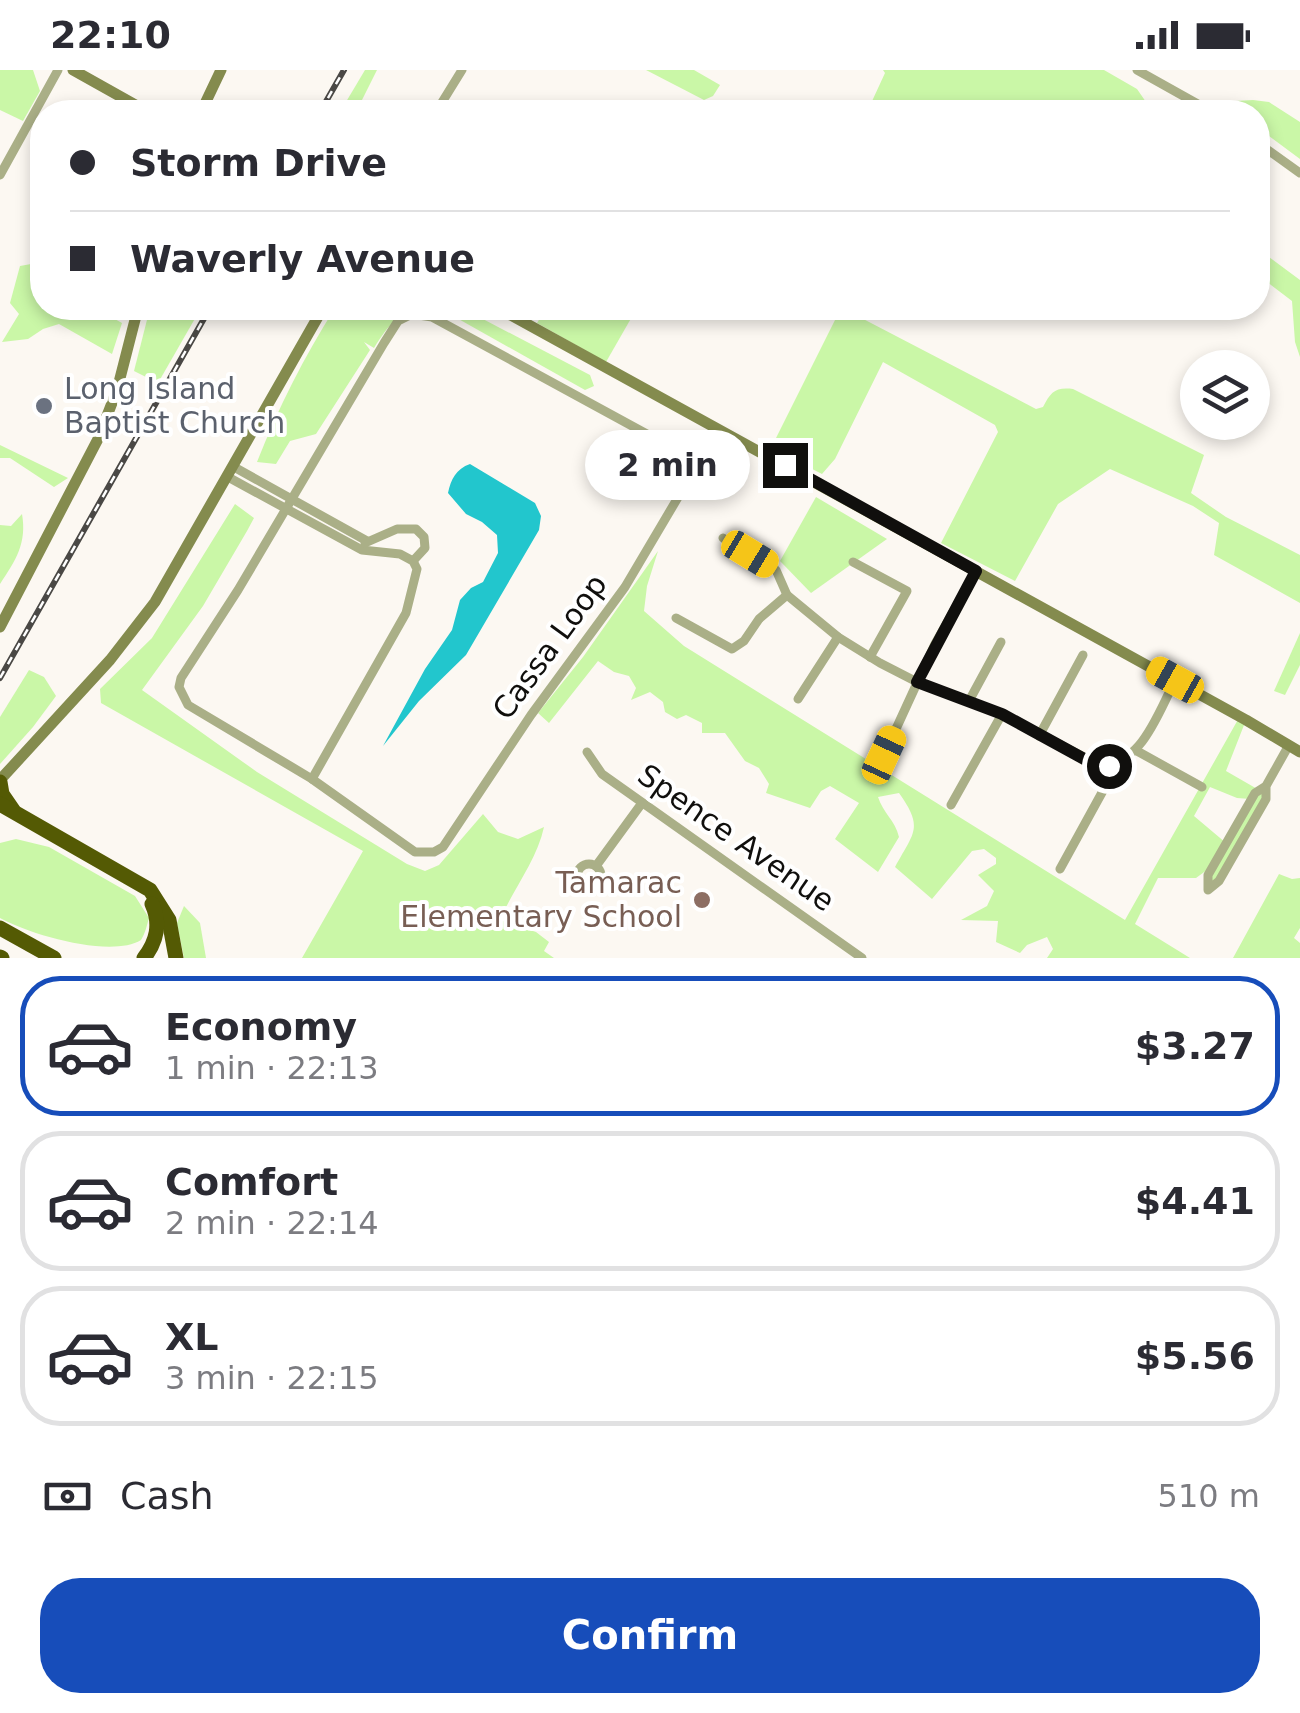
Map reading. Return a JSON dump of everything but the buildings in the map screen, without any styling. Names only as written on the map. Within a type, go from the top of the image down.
[{"type":"highway","points":[[0,781],[5,809],[150,890],[165,912],[176,958]]},
{"type":"highway","points":[[134,881],[156,914],[156,936],[144,958]]},
{"type":"highway","points":[[0,928],[58,958]]},
{"type":"street","points":[[41,100],[58,70]]},
{"type":"street","points":[[73,70],[127,100]]},
{"type":"street","points":[[207,100],[221,70]]},
{"type":"street","points":[[443,100],[462,70]]},
{"type":"street","points":[[1136,70],[1190,100]]},
{"type":"street","points":[[0,175],[30,121]]},
{"type":"street","points":[[1270,152],[1300,173]]},
{"type":"street","points":[[0,627],[98,439],[117,390],[135,320]]},
{"type":"street","points":[[0,781],[139,624],[174,572],[316,320]]},
{"type":"street","name":"Cassa Loop","points":[[400,320],[179,687],[188,706],[312,779],[415,852],[434,852],[443,847],[531,714],[625,586],[680,494],[684,469],[667,445],[439,320]]},
{"type":"street","points":[[520,320],[1295,748],[1266,786],[1255,794],[1208,875],[1208,890],[1219,881],[1266,799],[1266,786]]},
{"type":"street","points":[[231,472],[291,498],[364,546]]},
{"type":"street","points":[[231,472],[286,509],[364,546],[400,554],[418,569],[406,613],[312,779]]},
{"type":"street","points":[[364,546],[396,530],[422,531],[425,548],[413,562]]},
{"type":"street","points":[[723,538],[776,570],[787,595],[838,637],[917,682],[1002,714],[1086,760],[1109,766],[1137,751],[1175,680]]},
{"type":"street","points":[[853,562],[907,592],[870,656]]},
{"type":"street","points":[[884,755],[917,682],[976,571]]},
{"type":"street","points":[[676,618],[732,649],[787,595]]},
{"type":"street","points":[[0,616],[12,599]]},
{"type":"street","points":[[798,699],[838,637]]},
{"type":"street","points":[[969,701],[1001,642]]},
{"type":"street","points":[[1039,736],[1083,655]]},
{"type":"street","points":[[951,805],[1002,714]]},
{"type":"street","points":[[1137,751],[1202,787]]},
{"type":"street","name":"Spence Avenue","points":[[587,752],[602,774],[862,958]]},
{"type":"street","points":[[1060,869],[1110,778],[1109,766]]},
{"type":"street","points":[[596,866],[642,803]]},
{"type":"green space","points":[[0,70],[33,70],[40,91],[35,100],[30,100],[23,121],[0,110]]},
{"type":"green space","points":[[365,70],[377,70],[362,100],[347,100]]},
{"type":"green space","points":[[646,70],[694,70],[720,85],[713,96],[704,100]]},
{"type":"green space","points":[[883,70],[1104,70],[1137,89],[1145,100],[873,100]]},
{"type":"green space","points":[[1270,103],[1300,122],[1300,159],[1270,137]]},
{"type":"green space","points":[[1270,258],[1300,280],[1300,357],[1295,342],[1292,301],[1270,284]]},
{"type":"green space","points":[[30,264],[30,320],[117,320],[122,323],[112,354],[59,324],[28,339],[2,342],[19,314],[10,303],[20,266]]},
{"type":"green space","points":[[147,320],[194,320],[158,383],[134,371]]},
{"type":"green space","points":[[328,320],[396,320],[374,348],[364,342],[370,350],[316,434],[290,441],[276,464],[257,462],[292,383]]},
{"type":"green space","points":[[460,320],[485,320],[590,375],[594,386],[585,390]]},
{"type":"green space","points":[[539,320],[630,320],[606,362],[537,323]]},
{"type":"green space","points":[[835,320],[865,320],[1036,409],[1043,407],[1054,392],[1073,389],[1204,455],[1191,493],[1226,517],[1300,555],[1300,603],[1214,555],[1219,523],[1193,506],[1110,469],[1058,504],[1015,581],[941,543],[998,432],[995,425],[883,362],[835,459],[822,474],[771,448]]},
{"type":"green space","points":[[0,445],[68,478],[54,487],[10,458],[0,458]]},
{"type":"green space","points":[[816,497],[887,539],[811,593],[780,561]]},
{"type":"green space","points":[[235,504],[254,518],[203,606],[142,690],[257,772],[407,864],[425,871],[439,865],[483,814],[498,832],[518,839],[544,827],[536,851],[500,920],[536,932],[549,942],[544,951],[554,958],[302,958],[363,851],[101,703],[100,689],[152,638]]},
{"type":"green space","points":[[22,514],[19,551],[0,584],[0,525],[11,526]]},
{"type":"green space","points":[[658,551],[644,611],[684,646],[1125,920],[1240,716],[1246,720],[1226,771],[1259,790],[1266,799],[1212,890],[1211,867],[1196,878],[1158,878],[1135,924],[1190,958],[1047,958],[1053,949],[1047,937],[1027,945],[1020,953],[996,942],[998,921],[961,920],[987,906],[994,891],[978,875],[996,864],[996,858],[984,849],[972,851],[932,899],[895,867],[914,830],[912,814],[899,793],[878,797],[899,837],[878,872],[835,839],[859,803],[830,786],[821,791],[810,808],[766,793],[769,784],[759,768],[745,761],[725,733],[702,733],[702,723],[686,715],[677,719],[665,712],[663,702],[650,692],[631,700],[636,688],[629,676],[598,661],[549,723],[538,713]],"holes":[[[1210,787],[1250,799],[1226,843],[1194,816]]]},
{"type":"green space","points":[[1300,633],[1300,665],[1285,695],[1274,691]]},
{"type":"green space","points":[[29,670],[44,677],[56,696],[0,764],[0,717]]},
{"type":"green space","points":[[16,839],[49,847],[135,896],[149,918],[141,940],[128,945],[92,946],[51,938],[0,918],[0,843]]},
{"type":"green space","points":[[1279,874],[1300,878],[1300,928],[1294,938],[1300,943],[1300,958],[1233,958]]},
{"type":"green space","points":[[184,906],[200,923],[206,958],[184,958],[177,923]]},
{"type":"water","points":[[470,464],[535,503],[541,516],[539,530],[466,655],[419,701],[383,746],[425,669],[452,630],[460,600],[483,582],[498,553],[497,535],[466,514],[448,493],[455,475]]},
{"type":"railway","points":[[327,100],[344,70]]},
{"type":"railway","points":[[0,678],[203,320]]},
{"type":"place","name":"Long Island Baptist Church","points":[[44,406]]},
{"type":"place","name":"Tamarac Elementary School","points":[[702,900]]},
{"type":"route","points":[[785,465],[976,571],[917,682],[1002,714],[1086,760],[1109,766]]}]
